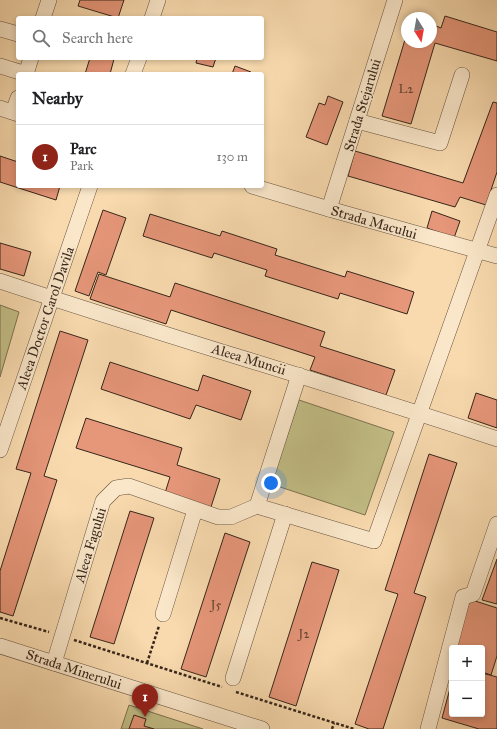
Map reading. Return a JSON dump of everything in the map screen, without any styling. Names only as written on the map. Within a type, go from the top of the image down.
[{"type":"street","points":[[153,16],[158,0]]},
{"type":"street","name":"Strada Stejarului","points":[[329,209],[395,0]]},
{"type":"street","points":[[43,16],[46,1]]},
{"type":"street","points":[[0,29],[16,33]]},
{"type":"street","points":[[27,72],[30,60]]},
{"type":"street","points":[[134,72],[138,60]]},
{"type":"street","points":[[0,66],[20,72]]},
{"type":"street","points":[[357,120],[440,143],[462,75]]},
{"type":"street","points":[[10,111],[16,101]]},
{"type":"street","name":"Aleea Doctor Carol Davila","points":[[0,450],[6,415],[52,298],[89,188]]},
{"type":"street","name":"Strada Macului","points":[[259,188],[497,256]]},
{"type":"street","points":[[299,375],[257,506],[374,541],[497,195]]},
{"type":"street","name":"Aleea Muncii","points":[[0,281],[497,439]]},
{"type":"street","name":"Aleea Fagului","points":[[54,663],[103,501],[116,488],[128,486],[218,517],[231,517],[257,506]]},
{"type":"street","points":[[163,614],[195,510]]},
{"type":"street","points":[[228,685],[285,514]]},
{"type":"street","points":[[428,729],[463,597],[473,594],[497,524]]},
{"type":"street","name":"Strada Minerului","points":[[0,646],[262,729]]},
{"type":"path","points":[[147,663],[163,614]]},
{"type":"path","points":[[0,618],[147,663],[228,685],[354,729]]},
{"type":"path","points":[[332,729],[334,723]]},
{"type":"shaded area","points":[[0,305],[19,312],[0,377]]},
{"type":"shaded area","points":[[299,400],[394,432],[365,515],[271,484]]},
{"type":"shaded area","points":[[129,705],[203,729],[121,729]]},
{"type":"building","points":[[80,0],[124,0],[119,16],[111,16],[78,6]]},
{"type":"building","points":[[445,16],[497,32],[497,61],[437,44],[437,26],[441,28]]},
{"type":"building","points":[[402,48],[434,48],[411,124],[382,116]]},
{"type":"building","points":[[89,60],[114,60],[111,72],[86,72]]},
{"type":"building","points":[[197,60],[215,60],[213,67],[196,63]]},
{"type":"building","points":[[235,66],[251,72],[233,72]]},
{"type":"building","points":[[328,96],[343,102],[327,145],[306,137],[319,103],[325,105]]},
{"type":"building","points":[[493,102],[497,103],[497,172],[486,205],[460,197],[455,207],[348,176],[355,151],[463,183]]},
{"type":"building","points":[[0,156],[16,161],[16,187],[0,182]]},
{"type":"building","points":[[19,188],[59,188],[56,200]]},
{"type":"building","points":[[103,210],[126,218],[106,275],[98,272],[89,296],[75,291]]},
{"type":"building","points":[[432,211],[460,221],[454,238],[427,228]]},
{"type":"building","points":[[150,214],[220,236],[222,231],[277,249],[275,255],[345,277],[347,271],[414,292],[407,314],[340,293],[338,299],[265,276],[267,270],[214,253],[212,258],[143,236]]},
{"type":"building","points":[[0,243],[31,252],[24,276],[0,269]]},
{"type":"building","points":[[99,274],[170,297],[175,283],[325,332],[320,346],[395,370],[386,395],[310,370],[315,357],[171,310],[166,324],[90,299]]},
{"type":"building","points":[[60,331],[88,340],[44,476],[57,480],[13,616],[0,612],[0,571],[31,473],[16,469]]},
{"type":"building","points":[[110,362],[198,391],[203,375],[251,391],[241,420],[196,405],[190,419],[101,389]]},
{"type":"building","points":[[476,393],[497,400],[497,428],[468,418]]},
{"type":"building","points":[[86,418],[182,448],[177,465],[220,479],[211,507],[165,493],[170,477],[76,448]]},
{"type":"building","points":[[429,454],[457,463],[414,593],[426,597],[383,729],[369,729],[355,724],[398,594],[385,590]]},
{"type":"building","points":[[130,511],[154,518],[114,644],[90,637]]},
{"type":"building","points":[[225,533],[250,542],[206,677],[181,669]]},
{"type":"building","points":[[497,559],[497,604],[482,600]]},
{"type":"building","points":[[312,562],[339,570],[296,706],[269,697]]},
{"type":"building","points":[[469,599],[497,608],[497,656],[491,675],[485,673],[485,645],[455,645]]},
{"type":"building","points":[[485,674],[497,677],[497,729],[479,729],[442,718],[449,692],[449,717],[485,717]]},
{"type":"building","points":[[134,715],[146,719],[144,726],[154,729],[129,729]]},
{"type":"place","name":"Parc","points":[[145,717]]}]
